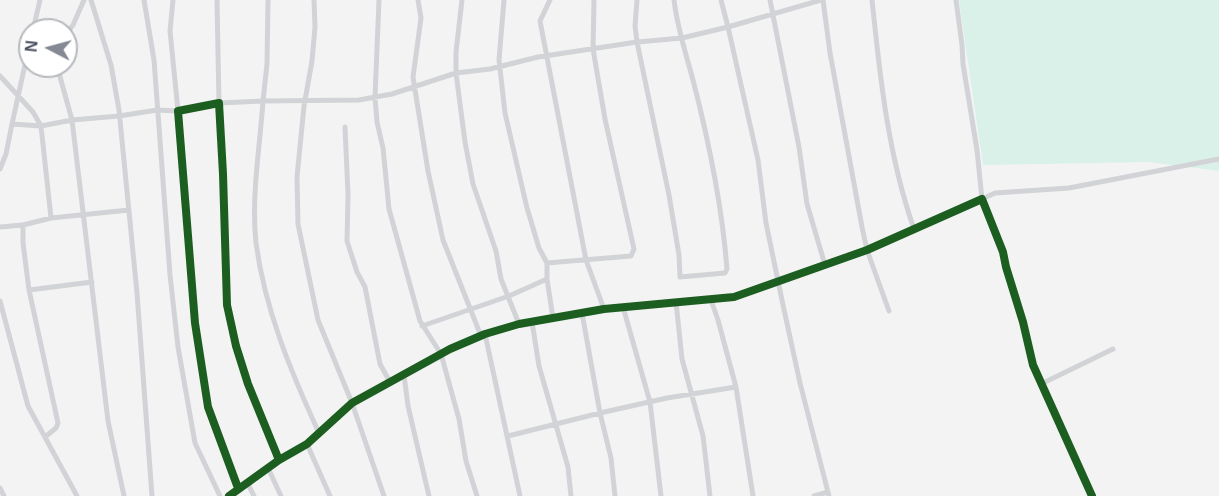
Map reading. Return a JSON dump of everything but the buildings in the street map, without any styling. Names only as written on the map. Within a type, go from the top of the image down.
[{"type":"street","points":[[36,18],[40,0]]},
{"type":"street","points":[[76,18],[84,0]]},
{"type":"street","points":[[91,0],[111,65],[119,116],[129,210],[152,496]]},
{"type":"street","points":[[144,0],[154,60],[170,275],[178,347],[195,443],[220,496]]},
{"type":"street","points":[[173,0],[170,31],[195,323],[208,407],[238,488]]},
{"type":"street","points":[[217,0],[227,304],[236,346],[248,384],[279,460]]},
{"type":"street","points":[[268,0],[267,64],[255,200],[256,242],[266,291],[282,348],[319,434]]},
{"type":"street","points":[[314,0],[312,61],[305,101],[297,177],[297,212],[300,234],[318,320],[352,403],[384,496]]},
{"type":"street","points":[[379,0],[375,97],[391,218],[422,326],[441,354],[459,419],[466,461],[477,496]]},
{"type":"street","points":[[418,0],[421,18],[414,63],[414,86],[438,224],[452,266],[483,335],[520,496]]},
{"type":"street","points":[[462,0],[456,73],[465,142],[473,184],[496,251],[501,279],[519,324]]},
{"type":"street","points":[[504,0],[499,51],[504,113],[517,173],[539,248],[547,263],[553,318]]},
{"type":"street","points":[[550,0],[540,19],[586,260],[604,309]]},
{"type":"street","points":[[547,263],[631,256],[634,249],[605,119],[593,49],[594,0]]},
{"type":"street","points":[[637,0],[635,26],[637,42],[669,195],[679,255],[680,277],[725,273],[727,266],[718,193],[674,0]]},
{"type":"street","points":[[721,0],[758,160],[766,223],[800,383],[828,494],[814,496]]},
{"type":"street","points":[[770,0],[800,147],[807,204],[825,265]]},
{"type":"street","points":[[12,124],[41,126],[157,110],[178,111],[219,103],[359,100],[392,94],[456,73],[637,42],[682,38],[822,0],[854,188],[867,250],[889,311]]},
{"type":"street","points":[[872,0],[892,152],[904,201],[914,229]]},
{"type":"street","points":[[956,0],[982,199],[1003,252],[1033,365],[1056,411],[1092,496]]},
{"type":"street","points":[[0,76],[33,112],[41,126],[51,218]]},
{"type":"street","points":[[0,169],[6,154],[22,78]]},
{"type":"street","points":[[60,78],[72,120],[108,421],[124,496]]},
{"type":"street","points":[[345,127],[348,194],[347,241],[354,264],[365,287],[378,357],[390,382]]},
{"type":"street","points":[[229,496],[279,460],[307,444],[352,403],[441,354],[483,335],[519,324],[604,309],[734,297],[867,250],[995,193],[1070,188],[1219,159]]},
{"type":"street","points":[[0,227],[24,225],[84,213],[129,210]]},
{"type":"street","points":[[24,225],[23,243],[29,290],[58,423],[56,428],[45,437]]},
{"type":"street","points":[[422,326],[509,296],[547,279]]},
{"type":"street","points":[[29,290],[92,282]]},
{"type":"street","points":[[711,300],[736,387],[753,496]]},
{"type":"street","points":[[0,301],[28,406],[77,496]]},
{"type":"street","points":[[676,302],[682,360],[692,393],[706,458],[710,496]]},
{"type":"street","points":[[623,307],[650,402],[661,496]]},
{"type":"street","points":[[582,313],[610,458],[615,496]]},
{"type":"street","points":[[532,322],[539,366],[568,467],[571,496]]},
{"type":"street","points":[[1041,384],[1113,349]]},
{"type":"street","points":[[404,375],[408,406],[429,496]]},
{"type":"street","points":[[508,436],[600,412],[692,393],[736,387]]},
{"type":"street","points":[[307,444],[330,496]]},
{"type":"street","points":[[268,468],[281,496]]},
{"type":"street","points":[[247,482],[254,496]]},
{"type":"street","points":[[0,488],[4,496]]},
{"type":"green space","points":[[959,0],[1219,0],[1219,171],[1149,162],[983,165]]},
{"type":"cycle path","points":[[238,488],[208,407],[195,323],[178,111],[219,103],[227,305],[236,346],[248,384],[279,460]]},
{"type":"cycle path","points":[[229,496],[279,460],[307,444],[352,403],[450,349],[485,334],[519,324],[604,309],[734,297],[867,250],[982,199],[1003,252],[1033,365],[1092,496]]}]
